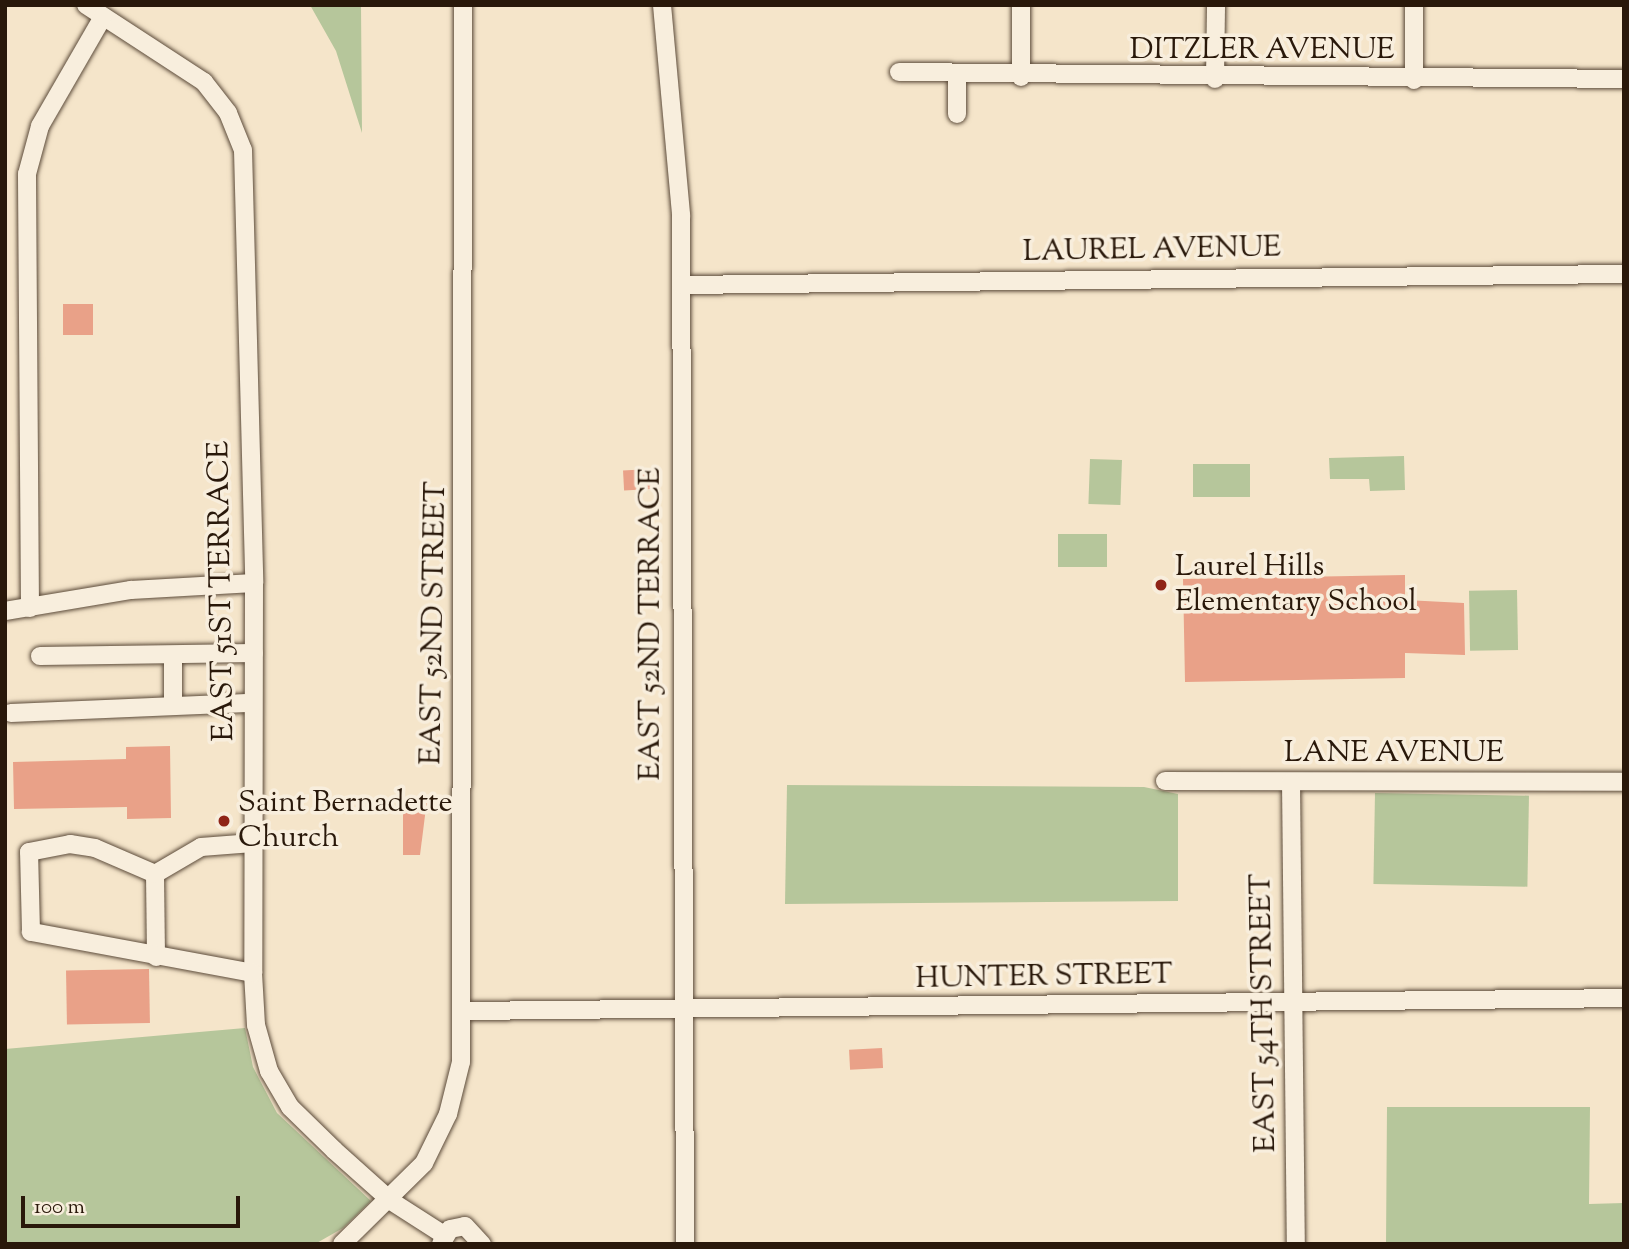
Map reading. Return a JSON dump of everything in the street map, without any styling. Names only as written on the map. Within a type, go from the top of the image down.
[{"type":"street","name":"EAST 51ST TERRACE","points":[[86,5],[204,82],[228,113],[243,150],[254,583],[253,973],[256,1025],[269,1071],[290,1107],[391,1202]]},
{"type":"street","name":"EAST 52ND STREET","points":[[342,1244],[391,1202],[424,1163],[448,1114],[466,1011],[463,5]]},
{"type":"street","name":"EAST 52ND TERRACE","points":[[662,5],[681,285],[685,1244]]},
{"type":"street","points":[[1020,77],[1021,5]]},
{"type":"street","points":[[1214,79],[1216,5]]},
{"type":"street","points":[[1414,5],[1414,80]]},
{"type":"street","points":[[30,608],[27,174],[40,126],[103,17]]},
{"type":"street","name":"DITZLER AVENUE","points":[[899,72],[1020,77],[1214,79],[1624,79]]},
{"type":"street","points":[[957,74],[957,114]]},
{"type":"street","name":"LAUREL AVENUE","points":[[681,285],[1624,274]]},
{"type":"street","points":[[5,611],[131,590],[254,583]]},
{"type":"street","points":[[40,656],[254,653]]},
{"type":"street","points":[[173,655],[173,702]]},
{"type":"street","points":[[11,712],[109,712],[125,705],[173,702],[253,703]]},
{"type":"street","name":"LANE AVENUE","points":[[1165,781],[1624,782]]},
{"type":"street","name":"EAST 54TH STREET","points":[[1291,782],[1296,1244]]},
{"type":"street","points":[[155,874],[201,847],[253,843]]},
{"type":"street","points":[[155,874],[95,848],[70,844],[29,852],[31,932],[253,973]]},
{"type":"street","points":[[155,874],[156,957]]},
{"type":"street","name":"HUNTER STREET","points":[[466,1011],[682,1011],[1624,999]]},
{"type":"street","points":[[391,1202],[443,1239],[465,1226],[482,1244]]},
{"type":"green space","points":[[310,5],[361,5],[362,133],[336,51]]},
{"type":"green space","points":[[1404,456],[1405,490],[1370,491],[1369,479],[1330,479],[1329,458]]},
{"type":"green space","points":[[1090,459],[1122,460],[1120,505],[1088,504]]},
{"type":"green space","points":[[1193,464],[1250,464],[1250,497],[1193,497]]},
{"type":"green space","points":[[1058,534],[1107,534],[1107,567],[1058,567]]},
{"type":"green space","points":[[1517,590],[1518,650],[1470,651],[1469,591]]},
{"type":"green space","points":[[787,785],[1144,787],[1178,794],[1178,901],[785,904]]},
{"type":"green space","points":[[1375,793],[1529,796],[1527,887],[1373,884]]},
{"type":"green space","points":[[245,1028],[253,1067],[277,1113],[371,1201],[343,1228],[315,1244],[5,1244],[5,1049]]},
{"type":"green space","points":[[1387,1107],[1590,1107],[1589,1204],[1624,1203],[1624,1244],[1386,1244]]},
{"type":"building","points":[[63,304],[93,304],[93,335],[63,335]]},
{"type":"building","points":[[650,469],[651,489],[624,490],[623,470]]},
{"type":"building","points":[[1405,575],[1405,600],[1464,603],[1465,655],[1405,653],[1405,678],[1185,682],[1183,579]]},
{"type":"building","points":[[170,746],[171,818],[127,819],[127,807],[14,809],[13,762],[126,759],[126,747]]},
{"type":"building","points":[[403,800],[427,800],[420,855],[403,855]]},
{"type":"building","points":[[149,969],[150,1023],[67,1024],[66,970]]},
{"type":"building","points":[[882,1048],[883,1068],[850,1070],[849,1050]]},
{"type":"place","name":"Laurel Hills Elementary School","points":[[1161,585]]},
{"type":"place","name":"Saint Bernadette Church","points":[[224,821]]}]
